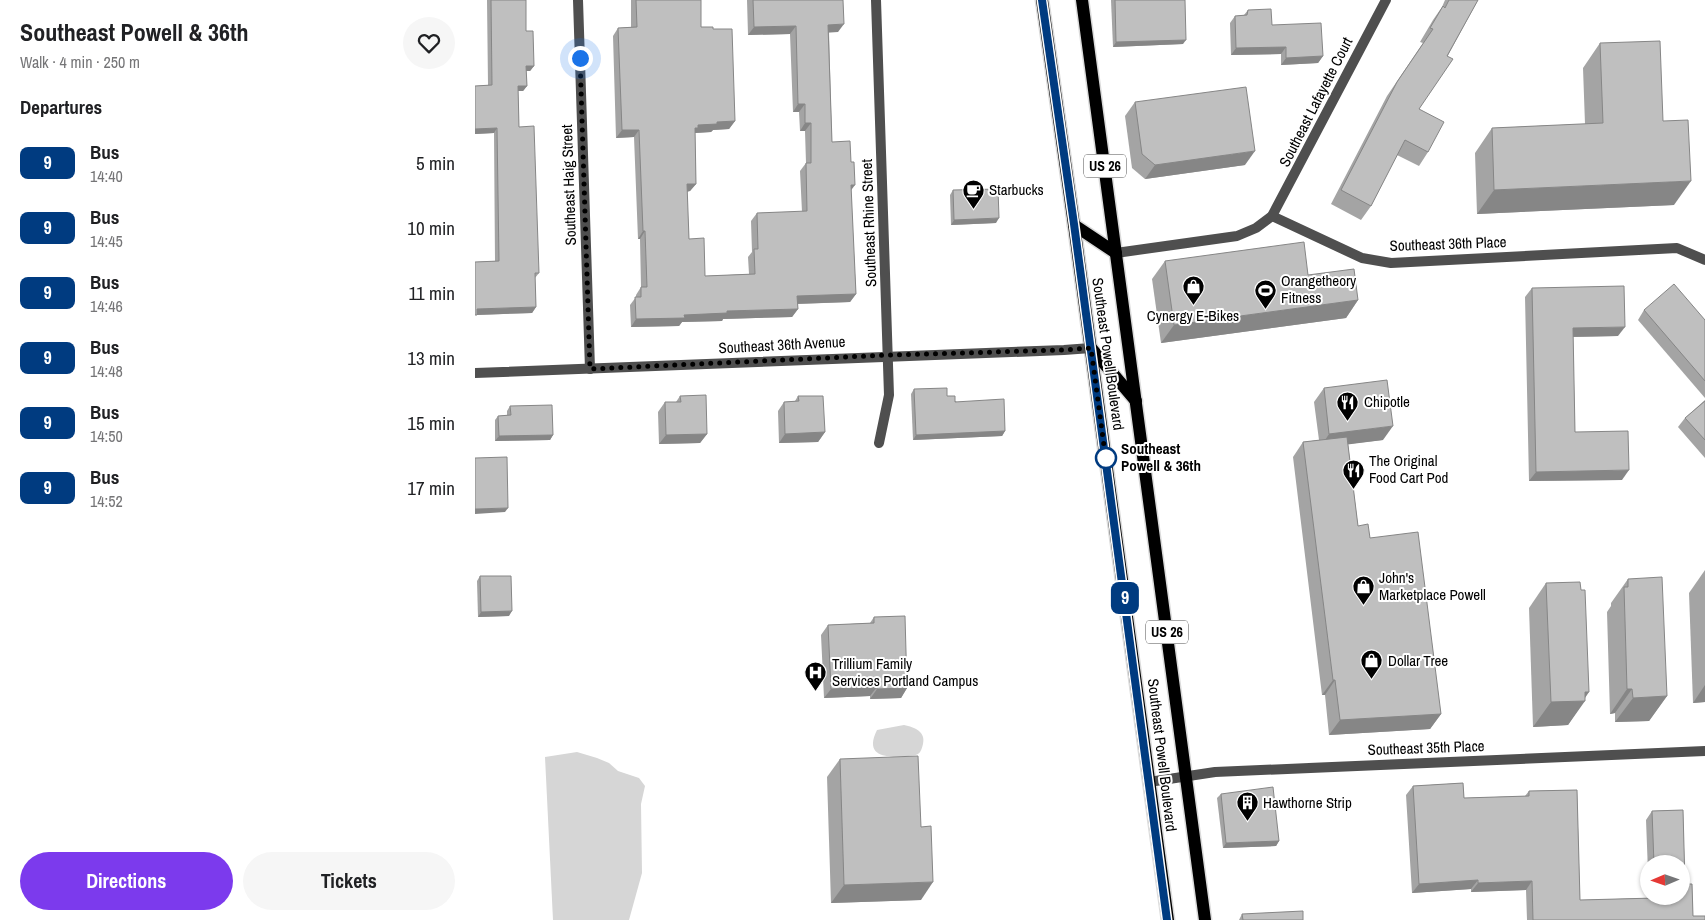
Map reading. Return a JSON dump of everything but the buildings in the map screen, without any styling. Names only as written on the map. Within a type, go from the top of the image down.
[{"type":"main road","name":"Southeast Powell Boulevard","points":[[1042,0],[1091,348],[1167,920]]},
{"type":"main road","name":"Southeast Powell Boulevard","points":[[1082,0],[1205,920]]},
{"type":"main road","points":[[1074,224],[1117,253]]},
{"type":"main road","points":[[1091,348],[1136,402]]},
{"type":"street","name":"Southeast Haig Street","points":[[578,0],[590,369]]},
{"type":"street","name":"Southeast Rhine Street","points":[[876,0],[889,355],[889,395],[879,443]]},
{"type":"street","name":"Southeast Lafayette Court","points":[[1272,216],[1385,0]]},
{"type":"street","points":[[1117,253],[1237,236],[1256,228],[1272,216]]},
{"type":"street","name":"Southeast 36th Place","points":[[1272,216],[1362,258],[1391,263],[1677,248],[1705,260]]},
{"type":"street","name":"Southeast 36th Avenue","points":[[475,373],[1091,348]]},
{"type":"street","name":"Southeast 35th Place","points":[[1149,782],[1225,771],[1705,752]]},
{"type":"shaded area","points":[[904,725],[916,729],[923,736],[923,744],[919,753],[912,756],[888,756],[877,753],[873,744],[877,730]]},
{"type":"shaded area","points":[[577,752],[609,763],[618,771],[639,778],[645,786],[641,804],[642,873],[629,920],[553,920],[545,757]]},
{"type":"bus line","name":"9","points":[[1042,0],[1119,554],[1167,920]]},
{"type":"place","name":"Starbucks","points":[[973,209]]},
{"type":"place","name":"Cynergy E-Bikes","points":[[1193,306]]},
{"type":"place","name":"Orangetheory Fitness","points":[[1265,309]]},
{"type":"place","name":"Chipotle","points":[[1348,421]]},
{"type":"place","name":"Southeast Powell & 36th","points":[[1106,458]]},
{"type":"place","name":"The Original Food Cart Pod","points":[[1353,489]]},
{"type":"place","name":"John's Marketplace Powell","points":[[1363,606]]},
{"type":"place","name":"Dollar Tree","points":[[1372,680]]},
{"type":"place","name":"Trillium Family Services Portland Campus","points":[[816,692]]},
{"type":"place","name":"Hawthorne Strip","points":[[1247,822]]},
{"type":"route","points":[[580,58],[590,369],[1091,348],[1106,461],[1106,458]]}]
